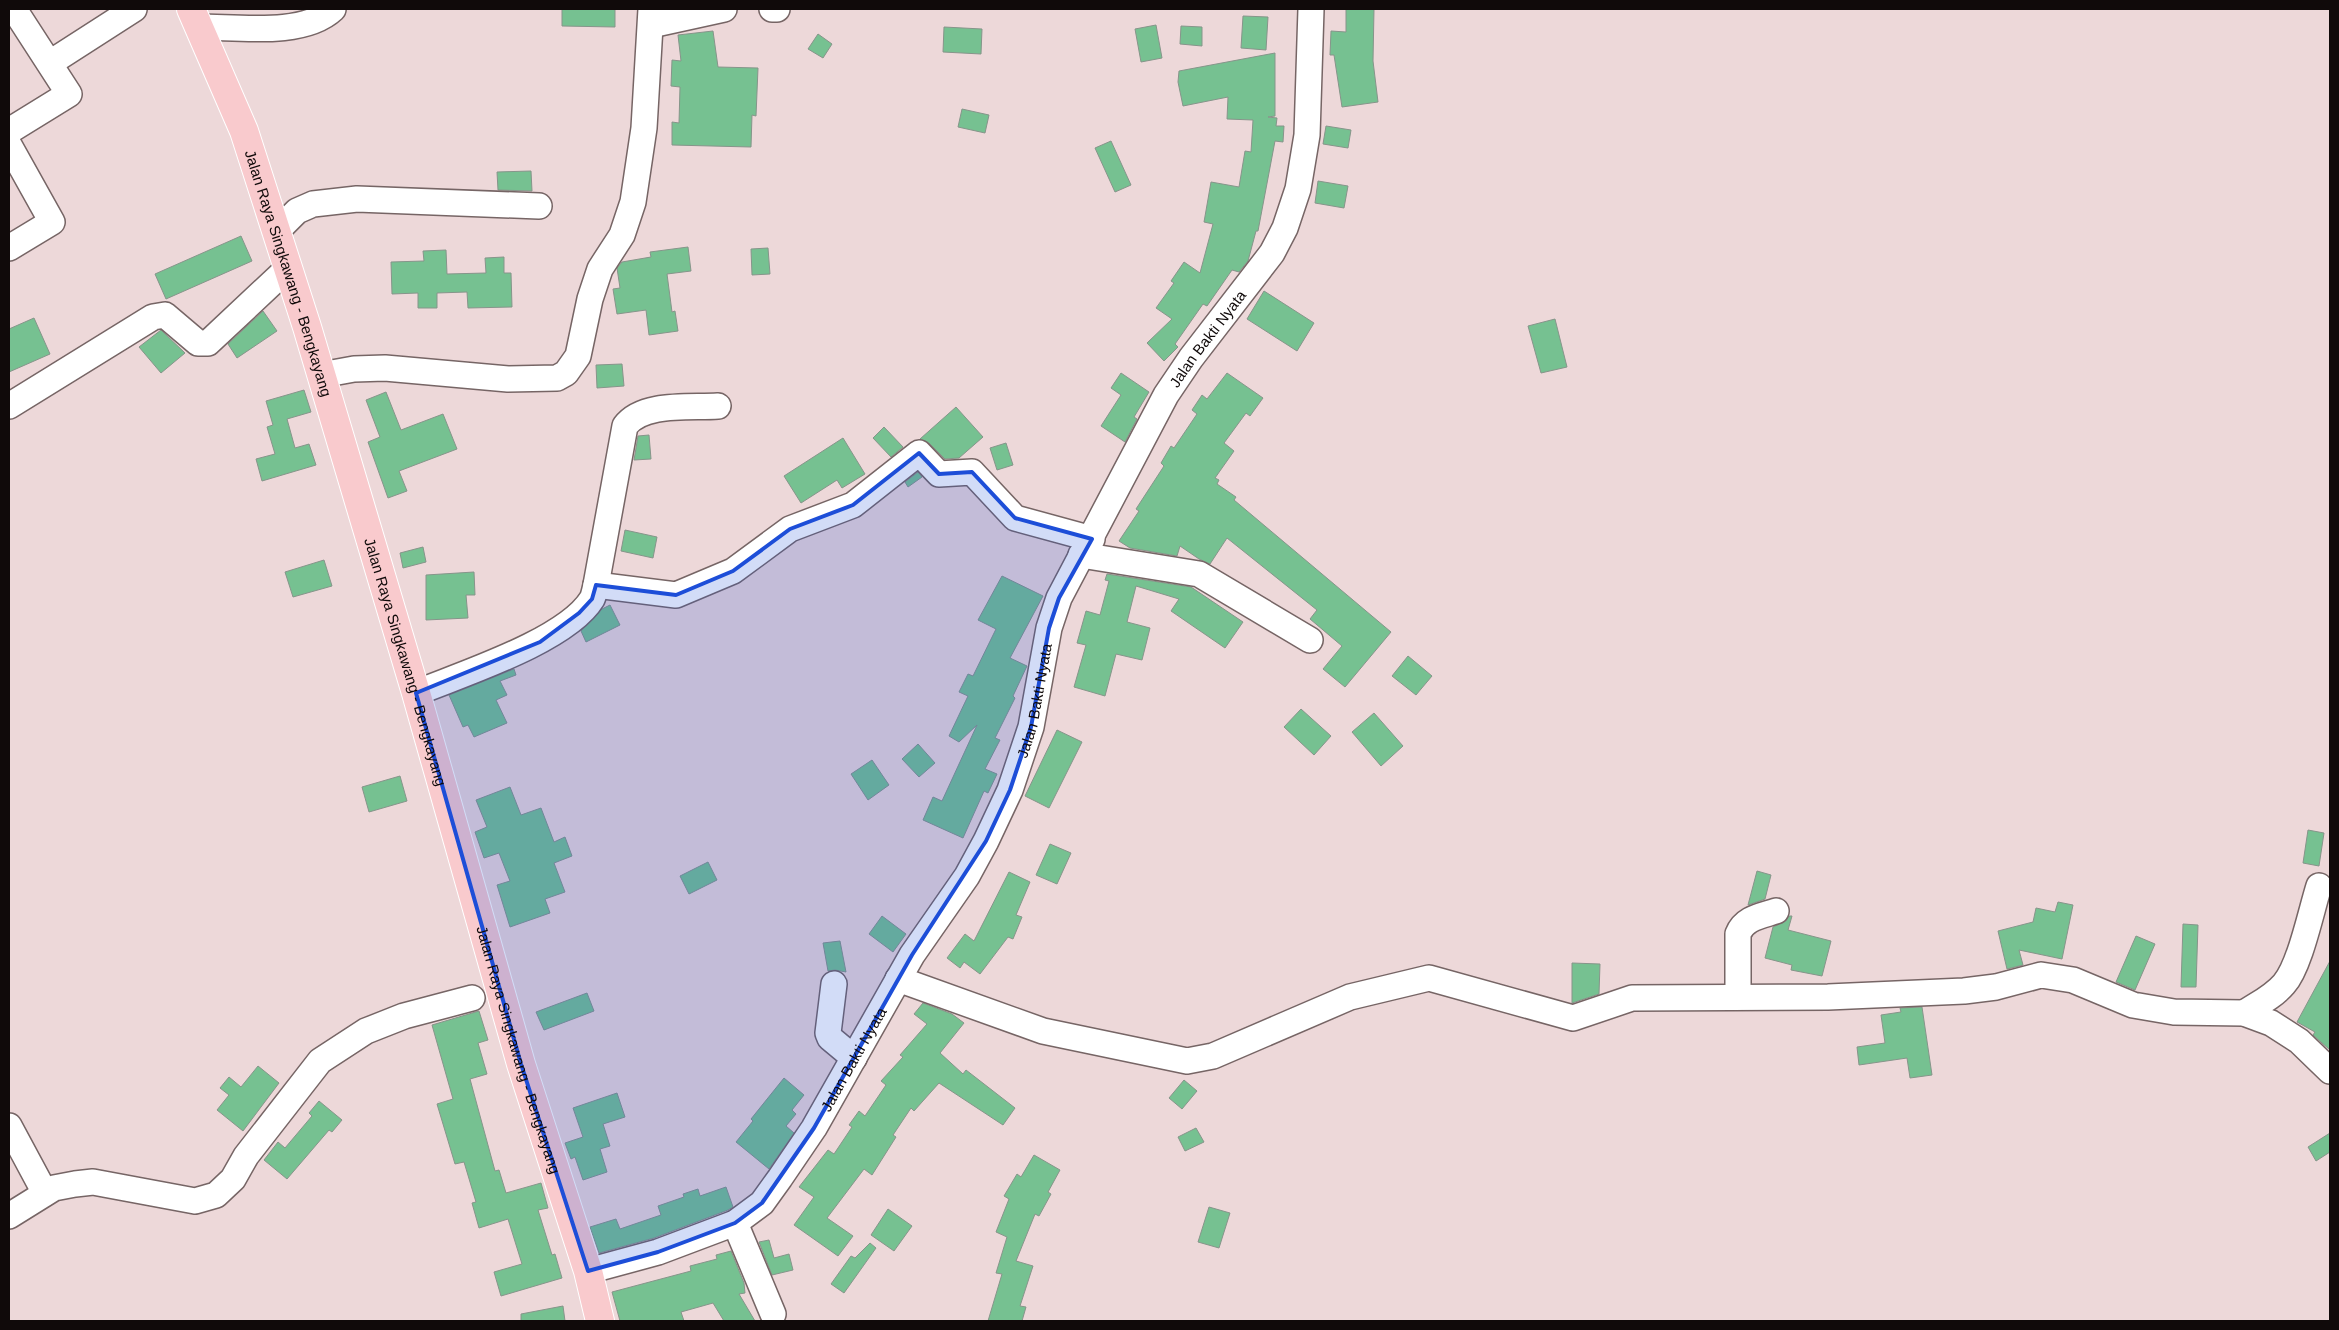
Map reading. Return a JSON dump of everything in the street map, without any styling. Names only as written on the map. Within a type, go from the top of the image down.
[{"type":"main road","name":"Jalan Raya Singkawang - Bengkayang","points":[[195,18],[244,130],[321,375],[416,693],[483,995],[569,1216],[588,1271],[600,1321]]},
{"type":"street","points":[[50,63],[134,9]]},
{"type":"street","points":[[195,18],[289,27],[312,23],[333,9]]},
{"type":"street","points":[[321,375],[354,369],[385,368],[508,379],[557,378],[566,373],[578,356],[590,299],[600,269],[622,235],[633,202],[644,128],[651,17],[724,9]]},
{"type":"street","points":[[772,9],[777,9]]},
{"type":"street","name":"Jalan Bakti Nyata","points":[[588,1271],[658,1252],[735,1224],[762,1203],[814,1128],[912,955],[967,876],[1010,790],[1031,727],[1049,628],[1059,598],[1166,396],[1191,358],[1272,253],[1285,228],[1298,189],[1307,135],[1311,9]]},
{"type":"street","points":[[9,131],[69,94],[50,63],[13,12]]},
{"type":"street","points":[[9,145],[52,222],[9,248]]},
{"type":"street","points":[[276,232],[288,218],[305,207],[313,204],[357,199],[539,206]]},
{"type":"street","points":[[9,406],[153,317],[165,315],[198,343],[208,343],[288,268]]},
{"type":"street","points":[[416,693],[540,642],[579,613],[592,599],[596,585],[625,426],[631,418],[646,410],[718,406]]},
{"type":"street","points":[[596,585],[676,595],[733,571],[790,529],[853,505],[919,453],[939,474],[972,472],[1015,518],[1086,547],[1199,574],[1310,640]]},
{"type":"street","points":[[2244,1014],[2274,995],[2286,982],[2294,966],[2319,886]]},
{"type":"street","points":[[1738,997],[1738,934],[1741,926],[1748,921],[1776,911]]},
{"type":"street","points":[[898,979],[1043,1031],[1187,1062],[1213,1056],[1350,996],[1429,978],[1573,1018],[1632,998],[1828,997],[1964,991],[1996,987],[2040,975],[2073,980],[2133,1004],[2174,1012],[2244,1014],[2271,1023],[2299,1041],[2330,1071]]},
{"type":"street","points":[[834,984],[828,1032],[830,1038],[854,1058]]},
{"type":"street","points":[[9,1216],[54,1188],[93,1182],[195,1201],[216,1195],[233,1179],[246,1156],[320,1061],[366,1031],[404,1016],[483,995]]},
{"type":"street","points":[[9,1126],[45,1193]]},
{"type":"street","points":[[735,1224],[773,1314]]},
{"type":"highlighted area","points":[[919,453],[939,474],[972,472],[1015,518],[1092,539],[1059,598],[1049,628],[1031,727],[1010,790],[986,841],[912,955],[814,1128],[762,1203],[735,1223],[658,1252],[588,1271],[521,1064],[416,693],[540,642],[579,613],[592,599],[596,585],[676,595],[733,571],[790,529],[853,505]]},
{"type":"building","points":[[562,9],[615,9],[615,27],[562,26]]},
{"type":"building","points":[[1346,9],[1374,9],[1373,61],[1378,102],[1342,107],[1334,55],[1330,55],[1331,31],[1346,32]]},
{"type":"building","points":[[1243,16],[1268,17],[1266,50],[1241,48]]},
{"type":"building","points":[[1156,25],[1162,58],[1141,62],[1135,29]]},
{"type":"building","points":[[1181,26],[1202,27],[1202,46],[1180,44]]},
{"type":"building","points":[[944,27],[982,29],[981,54],[943,52]]},
{"type":"building","points":[[713,31],[718,67],[758,68],[756,116],[752,115],[751,147],[672,145],[672,122],[679,123],[680,87],[671,86],[672,60],[681,61],[678,35]]},
{"type":"building","points":[[818,34],[832,44],[823,58],[808,49]]},
{"type":"building","points":[[1275,53],[1275,116],[1268,117],[1277,118],[1276,126],[1284,126],[1283,142],[1275,141],[1258,231],[1256,231],[1248,261],[1239,272],[1232,270],[1207,306],[1203,304],[1175,344],[1178,347],[1164,361],[1147,343],[1172,319],[1156,308],[1174,283],[1171,281],[1184,262],[1200,273],[1213,224],[1204,222],[1211,182],[1239,187],[1245,151],[1251,152],[1253,120],[1227,119],[1228,97],[1183,106],[1178,82],[1179,71]]},
{"type":"building","points":[[962,109],[989,115],[985,133],[958,127]]},
{"type":"building","points":[[1326,126],[1351,130],[1348,148],[1323,144]]},
{"type":"building","points":[[1111,141],[1131,185],[1115,192],[1095,148]]},
{"type":"building","points":[[531,171],[532,191],[498,190],[497,172]]},
{"type":"building","points":[[1318,181],[1348,186],[1344,208],[1315,203]]},
{"type":"building","points":[[241,236],[252,261],[166,299],[155,274]]},
{"type":"building","points":[[688,247],[691,271],[667,274],[672,312],[675,311],[678,331],[649,335],[646,310],[617,314],[613,289],[620,288],[617,268],[622,262],[651,257],[650,252]]},
{"type":"building","points":[[768,248],[770,274],[752,275],[751,249]]},
{"type":"building","points":[[446,250],[447,274],[486,273],[485,258],[504,257],[504,273],[511,273],[512,307],[468,308],[467,292],[437,293],[437,308],[418,308],[418,293],[392,294],[391,262],[424,261],[423,251]]},
{"type":"building","points":[[1264,291],[1314,323],[1297,351],[1247,319]]},
{"type":"building","points":[[263,311],[277,331],[237,358],[228,344]]},
{"type":"building","points":[[34,318],[50,354],[9,372],[9,329]]},
{"type":"building","points":[[1555,319],[1567,367],[1541,373],[1528,326]]},
{"type":"building","points":[[161,330],[185,353],[161,373],[139,347]]},
{"type":"building","points":[[622,364],[624,386],[597,388],[596,365]]},
{"type":"building","points":[[1121,373],[1149,392],[1134,417],[1137,419],[1125,442],[1101,426],[1121,395],[1111,388]]},
{"type":"building","points":[[1227,373],[1263,398],[1250,416],[1246,413],[1224,443],[1234,451],[1215,478],[1219,480],[1217,484],[1236,497],[1234,500],[1391,632],[1345,687],[1323,669],[1342,646],[1310,619],[1317,610],[1227,538],[1210,564],[1180,546],[1177,556],[1130,548],[1119,541],[1139,511],[1136,509],[1164,466],[1161,463],[1171,446],[1174,448],[1197,414],[1192,410],[1202,395],[1207,399]]},
{"type":"building","points":[[304,390],[311,412],[287,419],[295,448],[309,444],[316,465],[262,481],[256,459],[275,454],[267,427],[273,425],[266,401]]},
{"type":"building","points":[[386,392],[401,430],[443,414],[457,449],[399,471],[407,491],[388,498],[368,442],[380,437],[366,400]]},
{"type":"building","points":[[956,407],[983,437],[959,458],[945,459],[929,443],[920,439]]},
{"type":"building","points":[[884,427],[903,447],[891,457],[873,438]]},
{"type":"building","points":[[649,435],[651,459],[634,460],[638,436]]},
{"type":"building","points":[[843,438],[865,474],[842,488],[837,480],[801,503],[784,476]]},
{"type":"building","points":[[1006,443],[1013,465],[997,470],[990,448]]},
{"type":"building","points":[[918,472],[922,477],[908,487],[905,482]]},
{"type":"building","points":[[625,530],[657,537],[653,558],[621,551]]},
{"type":"building","points":[[423,547],[426,562],[403,568],[400,553]]},
{"type":"building","points":[[324,560],[332,586],[293,597],[285,572]]},
{"type":"building","points":[[474,572],[475,595],[466,595],[468,618],[426,620],[426,575]]},
{"type":"building","points":[[1107,574],[1191,587],[1243,622],[1225,648],[1171,611],[1179,599],[1136,586],[1127,622],[1150,628],[1142,660],[1116,654],[1105,696],[1074,687],[1086,645],[1077,643],[1086,611],[1100,615],[1109,581],[1105,580]]},
{"type":"building","points":[[1002,576],[1043,596],[1010,658],[1027,666],[1013,696],[1015,698],[995,738],[1000,740],[985,769],[997,774],[988,793],[984,791],[963,838],[923,820],[933,797],[942,801],[977,725],[959,742],[949,736],[968,696],[959,692],[968,674],[973,676],[996,629],[978,620]]},
{"type":"building","points":[[610,605],[620,625],[586,642],[581,631],[602,609]]},
{"type":"building","points":[[1408,656],[1432,676],[1416,695],[1392,676]]},
{"type":"building","points":[[514,669],[516,675],[500,681],[507,695],[496,700],[507,723],[474,737],[468,725],[463,727],[449,695]]},
{"type":"building","points":[[1301,709],[1331,736],[1314,755],[1284,727]]},
{"type":"building","points":[[1374,713],[1403,746],[1381,766],[1352,732]]},
{"type":"building","points":[[1057,730],[1082,742],[1049,808],[1025,796]]},
{"type":"building","points":[[918,744],[935,763],[919,777],[902,759]]},
{"type":"building","points":[[872,760],[889,785],[868,800],[851,774]]},
{"type":"building","points":[[400,776],[407,801],[369,812],[362,787]]},
{"type":"building","points":[[510,787],[521,815],[541,808],[554,842],[565,837],[572,856],[554,863],[565,892],[545,899],[550,913],[510,927],[497,885],[510,881],[499,853],[484,858],[475,832],[487,827],[476,800]]},
{"type":"building","points":[[2308,830],[2324,833],[2319,866],[2303,863]]},
{"type":"building","points":[[1050,844],[1071,853],[1057,884],[1036,875]]},
{"type":"building","points":[[708,862],[717,880],[689,894],[680,876]]},
{"type":"building","points":[[1757,871],[1771,875],[1765,899],[1748,905]]},
{"type":"building","points":[[1009,872],[1030,882],[1016,915],[1022,917],[1013,939],[1008,937],[980,974],[964,962],[960,968],[947,958],[965,934],[974,941]]},
{"type":"building","points":[[2058,902],[2073,905],[2062,959],[2019,950],[2023,965],[2007,969],[1998,931],[2033,922],[2036,908],[2055,912]]},
{"type":"building","points":[[882,916],[906,934],[893,952],[869,934]]},
{"type":"building","points":[[1789,916],[1792,916],[1788,930],[1831,941],[1822,976],[1791,970],[1792,965],[1765,958],[1773,927],[1786,921]]},
{"type":"building","points":[[2183,924],[2198,925],[2196,987],[2181,987]]},
{"type":"building","points":[[2136,936],[2155,944],[2135,990],[2116,982]]},
{"type":"building","points":[[840,941],[846,972],[828,971],[823,943]]},
{"type":"building","points":[[2330,961],[2330,1050],[2313,1035],[2315,1032],[2297,1022]]},
{"type":"building","points":[[1572,963],[1600,964],[1599,994],[1572,1003]]},
{"type":"building","points":[[587,993],[594,1011],[544,1030],[536,1012]]},
{"type":"building","points":[[923,1003],[952,1014],[964,1023],[940,1053],[963,1074],[966,1070],[1015,1108],[1003,1125],[939,1083],[914,1111],[911,1108],[893,1135],[896,1137],[872,1175],[864,1169],[827,1218],[853,1236],[838,1256],[794,1225],[814,1197],[799,1187],[828,1150],[834,1154],[852,1127],[849,1125],[859,1111],[865,1116],[886,1085],[881,1081],[903,1057],[900,1055],[927,1024],[914,1014]]},
{"type":"building","points":[[1922,1007],[1932,1075],[1910,1078],[1907,1058],[1859,1065],[1857,1047],[1885,1043],[1881,1015],[1901,1012],[1900,1008]]},
{"type":"building","points":[[479,1011],[488,1040],[478,1043],[487,1074],[470,1079],[495,1171],[499,1170],[506,1193],[541,1183],[548,1208],[538,1210],[552,1255],[555,1254],[562,1278],[501,1296],[494,1272],[522,1264],[508,1219],[479,1228],[472,1203],[476,1202],[464,1162],[455,1164],[437,1104],[453,1099],[432,1025]]},
{"type":"building","points":[[258,1066],[279,1083],[243,1131],[217,1110],[229,1095],[220,1088],[229,1077],[241,1087]]},
{"type":"building","points":[[784,1078],[804,1095],[792,1110],[796,1114],[786,1126],[794,1133],[769,1169],[736,1142],[753,1121],[751,1119]]},
{"type":"building","points":[[1184,1080],[1197,1091],[1182,1109],[1169,1098]]},
{"type":"building","points":[[617,1093],[625,1117],[603,1124],[610,1146],[600,1149],[607,1172],[583,1180],[575,1157],[571,1159],[565,1143],[583,1137],[573,1108]]},
{"type":"building","points":[[319,1101],[342,1120],[332,1132],[329,1130],[287,1179],[264,1160],[278,1142],[285,1148],[312,1116],[309,1113]]},
{"type":"building","points":[[1196,1128],[1204,1142],[1185,1151],[1178,1137]]},
{"type":"building","points":[[2330,1133],[2330,1152],[2316,1161],[2308,1147]]},
{"type":"building","points":[[1034,1155],[1060,1170],[1048,1192],[1051,1194],[1039,1216],[1035,1214],[1016,1261],[1033,1266],[1020,1306],[1026,1307],[1022,1321],[988,1321],[1002,1274],[996,1273],[1007,1237],[996,1232],[1009,1199],[1004,1196],[1017,1174],[1021,1177]]},
{"type":"building","points":[[726,1187],[733,1207],[728,1210],[654,1238],[599,1253],[590,1227],[616,1219],[620,1229],[661,1215],[658,1206],[684,1197],[683,1194],[698,1189],[700,1196]]},
{"type":"building","points":[[1209,1207],[1230,1213],[1219,1248],[1198,1242]]},
{"type":"building","points":[[888,1209],[912,1226],[894,1251],[871,1235]]},
{"type":"building","points":[[769,1240],[774,1258],[789,1254],[793,1270],[772,1275],[759,1242]]},
{"type":"building","points":[[870,1243],[876,1248],[844,1293],[831,1284],[851,1256],[855,1258]]},
{"type":"building","points":[[731,1251],[744,1283],[745,1293],[739,1294],[755,1321],[724,1321],[713,1303],[681,1312],[684,1321],[620,1321],[612,1292],[691,1271],[690,1266],[717,1259],[716,1255]]},
{"type":"building","points":[[563,1306],[565,1321],[521,1321],[521,1314]]}]
